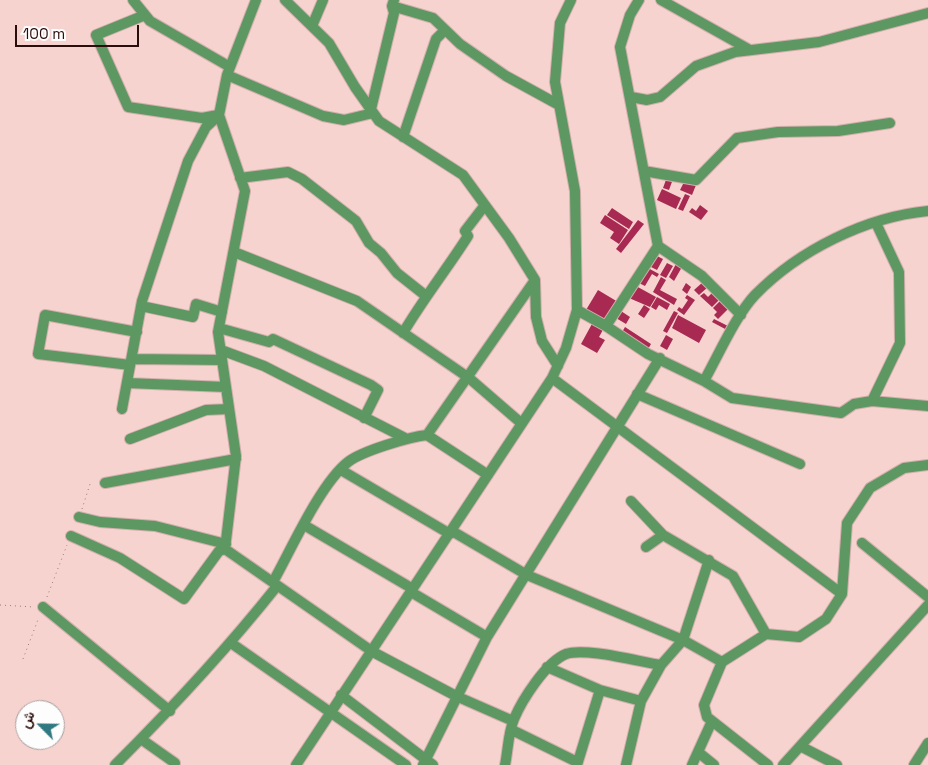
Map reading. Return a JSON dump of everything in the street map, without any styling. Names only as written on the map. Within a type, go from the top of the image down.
[{"type":"street","points":[[133,0],[150,21],[228,71],[323,116],[344,120],[372,111]]},
{"type":"street","points":[[71,536],[120,558],[184,599],[218,551],[225,546],[236,459],[219,328],[245,191],[219,115],[228,71],[256,0]]},
{"type":"street","points":[[285,0],[329,43],[379,121],[463,175],[535,280],[536,317],[542,341],[558,366]]},
{"type":"street","points":[[312,26],[323,0]]},
{"type":"street","points":[[296,765],[341,695],[373,652],[558,366],[577,310],[575,191],[555,82],[560,23],[572,0]]},
{"type":"street","points":[[606,326],[658,246],[620,47],[630,15],[640,0]]},
{"type":"street","points":[[661,0],[750,50]]},
{"type":"street","points":[[372,111],[394,13],[392,3]]},
{"type":"street","points":[[392,3],[433,18],[460,44],[506,76],[559,105]]},
{"type":"street","points":[[631,97],[647,100],[660,97],[696,66],[735,52],[819,42],[928,14]]},
{"type":"street","points":[[146,15],[96,35],[128,107],[202,118],[219,115]]},
{"type":"street","points":[[404,137],[436,39],[445,30]]},
{"type":"street","points":[[122,409],[142,306],[188,161],[206,127],[219,115]]},
{"type":"street","points":[[644,171],[696,180],[737,138],[778,132],[838,131],[890,123]]},
{"type":"street","points":[[240,178],[288,172],[302,179],[356,221],[368,243],[381,253],[397,273],[426,296]]},
{"type":"street","points":[[402,333],[426,296],[446,271],[468,236],[465,231],[485,205]]},
{"type":"street","points":[[704,381],[741,315],[754,296],[788,266],[816,249],[876,223],[902,213],[928,211]]},
{"type":"street","points":[[872,401],[900,343],[900,272],[876,223]]},
{"type":"street","points":[[658,246],[702,276],[741,315]]},
{"type":"street","points":[[234,252],[357,301],[468,378],[521,423]]},
{"type":"street","points":[[427,435],[535,280]]},
{"type":"street","points":[[142,306],[194,317],[196,304],[222,312]]},
{"type":"street","points":[[577,310],[606,326],[648,354],[660,358],[704,381],[732,398],[841,413],[854,404],[872,401],[928,406]]},
{"type":"street","points":[[136,332],[44,315],[38,354],[131,362],[222,355],[264,366],[405,438]]},
{"type":"street","points":[[219,328],[269,342],[273,339],[371,384],[378,390],[364,418]]},
{"type":"street","points":[[341,695],[427,763],[456,696],[487,637],[660,358]]},
{"type":"street","points":[[552,378],[842,594]]},
{"type":"street","points":[[127,384],[226,387]]},
{"type":"street","points":[[637,394],[800,464]]},
{"type":"street","points":[[130,439],[206,410],[229,409]]},
{"type":"street","points":[[115,765],[170,711],[231,643],[275,584],[304,525],[323,492],[348,462],[405,438],[427,435],[488,475]]},
{"type":"street","points":[[105,483],[236,459]]},
{"type":"street","points":[[768,765],[707,717],[704,705],[722,662],[766,634],[799,637],[826,619],[842,594],[847,523],[870,488],[904,468],[928,465]]},
{"type":"street","points":[[341,470],[527,575],[683,640],[722,662]]},
{"type":"street","points":[[631,501],[663,535],[733,576],[766,634]]},
{"type":"street","points":[[79,517],[100,522],[155,526],[225,546],[275,584],[373,652],[512,725],[577,763],[600,690]]},
{"type":"street","points":[[304,525],[487,637]]},
{"type":"street","points":[[646,547],[663,535]]},
{"type":"street","points":[[862,543],[928,597]]},
{"type":"street","points":[[626,765],[641,700],[661,665],[683,640],[708,560]]},
{"type":"street","points":[[783,765],[802,747],[928,604]]},
{"type":"street","points":[[43,608],[170,711]]},
{"type":"street","points":[[231,643],[406,765]]},
{"type":"street","points":[[505,765],[512,725],[547,667],[566,654],[592,653],[661,665]]},
{"type":"street","points":[[547,667],[600,690],[641,700]]},
{"type":"street","points":[[692,765],[712,721]]},
{"type":"street","points":[[141,739],[175,764]]},
{"type":"street","points":[[914,765],[924,757],[928,743]]},
{"type":"street","points":[[802,747],[837,765]]},
{"type":"street","points":[[698,752],[714,765]]},
{"type":"path","points":[[79,517],[90,484]]},
{"type":"path","points":[[23,659],[71,536]]},
{"type":"path","points":[[0,605],[43,608]]},
{"type":"building","points":[[667,177],[673,179],[669,190],[663,188]]},
{"type":"building","points":[[685,180],[696,185],[692,195],[680,190]]},
{"type":"building","points":[[662,189],[681,198],[676,209],[657,200]]},
{"type":"building","points":[[685,194],[690,196],[683,211],[678,209]]},
{"type":"building","points":[[700,205],[708,211],[701,220],[689,212],[692,208],[696,211]]},
{"type":"building","points":[[612,208],[633,222],[629,229],[607,215]]},
{"type":"building","points":[[605,215],[628,230],[619,244],[610,238],[614,232],[600,223]]},
{"type":"building","points":[[638,220],[644,224],[621,253],[616,249]]},
{"type":"building","points":[[655,255],[663,259],[657,270],[649,266]]},
{"type":"building","points":[[667,263],[673,266],[666,278],[660,275]]},
{"type":"building","points":[[676,264],[682,267],[674,281],[669,277]]},
{"type":"building","points":[[648,268],[659,274],[657,277],[652,274],[645,286],[639,283]]},
{"type":"building","points":[[661,277],[666,280],[660,290],[677,299],[674,305],[653,292]]},
{"type":"building","points":[[703,282],[708,287],[699,295],[694,290]]},
{"type":"building","points":[[686,283],[691,287],[687,294],[682,290]]},
{"type":"building","points":[[636,286],[656,297],[650,307],[629,298]]},
{"type":"building","points":[[598,290],[618,302],[605,322],[586,310]]},
{"type":"building","points":[[704,293],[708,297],[712,293],[719,300],[712,307],[700,296]]},
{"type":"building","points":[[687,295],[695,300],[684,315],[677,310],[679,307],[682,309],[688,300],[685,298]]},
{"type":"building","points":[[657,297],[670,304],[667,310],[659,305],[656,310],[651,307]]},
{"type":"building","points":[[721,300],[729,308],[718,319],[714,315],[717,312],[713,308]]},
{"type":"building","points":[[644,305],[650,309],[644,318],[638,314]]},
{"type":"building","points":[[621,311],[630,317],[626,324],[616,318]]},
{"type":"building","points":[[674,311],[678,313],[667,333],[663,331]]},
{"type":"building","points":[[678,315],[706,330],[699,343],[672,328]]},
{"type":"building","points":[[714,319],[728,326],[727,330],[712,322]]},
{"type":"building","points":[[593,322],[604,328],[599,337],[605,340],[597,353],[581,344]]},
{"type":"building","points":[[625,327],[651,344],[647,351],[621,334]]},
{"type":"building","points":[[666,335],[673,339],[667,350],[660,346]]}]
